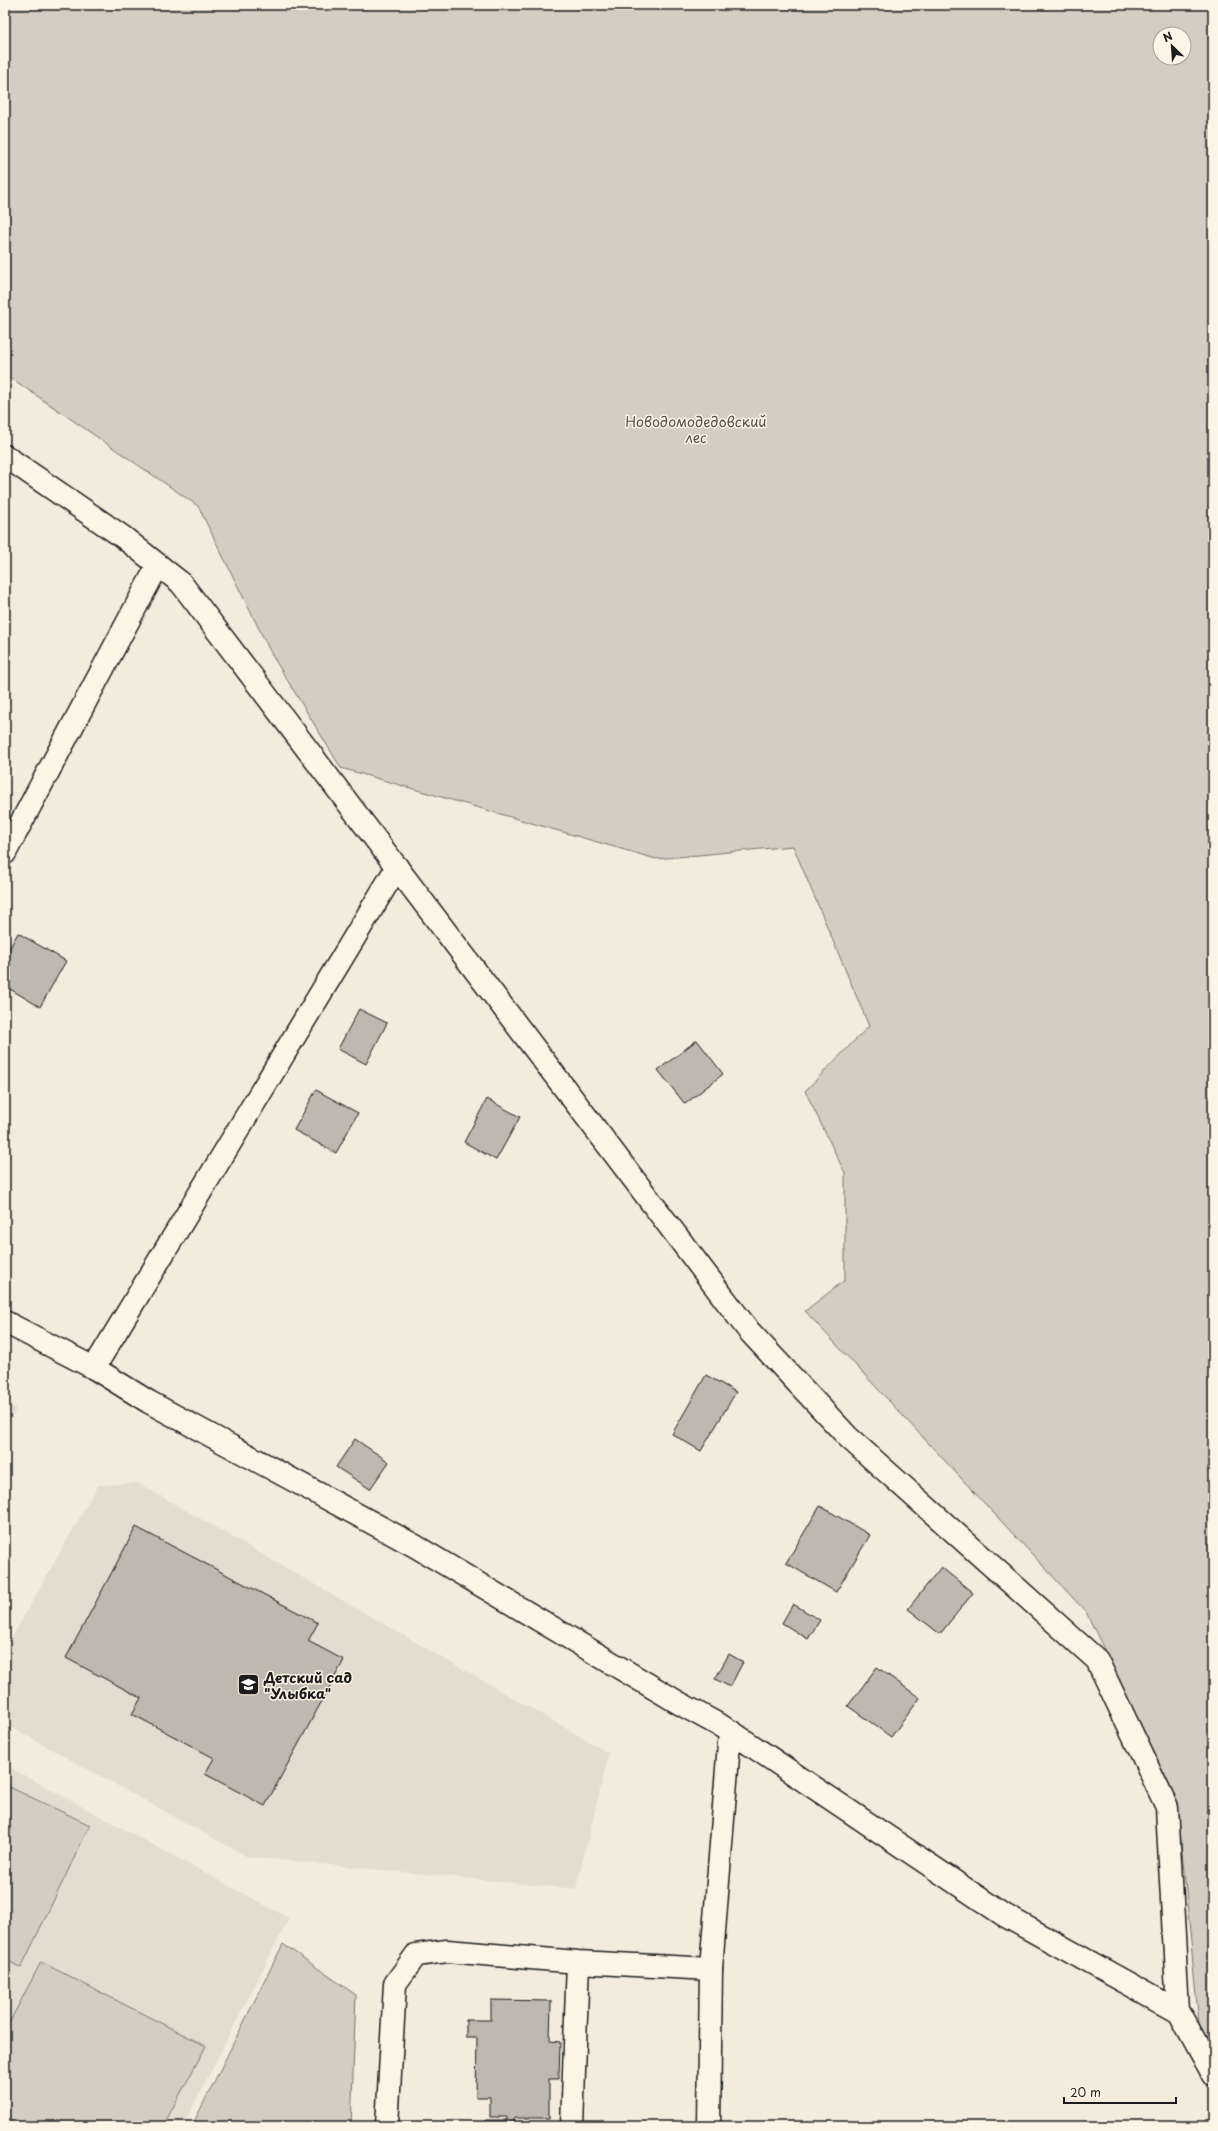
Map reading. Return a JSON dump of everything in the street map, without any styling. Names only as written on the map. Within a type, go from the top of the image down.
[{"type":"street","points":[[5,456],[123,537],[181,583],[749,1331],[848,1437],[1097,1660],[1167,1807],[1178,2011],[1213,2076]]},
{"type":"street","points":[[5,853],[158,565]]},
{"type":"street","points":[[94,1368],[397,868]]},
{"type":"street","points":[[5,1322],[94,1368],[149,1402],[415,1546],[679,1704],[730,1731],[1004,1915],[1178,2011]]},
{"type":"street","points":[[709,2126],[711,1969],[730,1731]]},
{"type":"street","points":[[386,2126],[395,1984],[416,1955],[447,1951],[578,1962],[711,1969]]},
{"type":"street","points":[[572,2126],[578,1962]]},
{"type":"shaded area","points":[[5,1403],[16,1409],[5,1429]]},
{"type":"shaded area","name":"Детский сад \"Улыбка\"","points":[[138,1483],[609,1753],[576,1889],[248,1857],[7,1725],[5,1721],[5,1650],[98,1485]]},
{"type":"shaded area","points":[[5,1765],[289,1918],[183,2126],[5,2126]]},
{"type":"green space","name":"Новодомодедовский лес","points":[[5,5],[720,5],[730,7],[740,5],[1213,5],[1213,2080],[1200,2035],[1177,1800],[1086,1612],[805,1311],[845,1280],[845,1173],[805,1091],[869,1026],[793,846],[656,859],[341,768],[272,655],[198,506],[5,374]]},
{"type":"green space","points":[[5,1785],[90,1825],[21,1968],[5,1959]]},
{"type":"green space","points":[[283,1944],[356,1995],[351,2126],[192,2126]]},
{"type":"green space","points":[[41,1962],[206,2046],[163,2126],[5,2126],[5,2031]]},
{"type":"building","points":[[18,933],[66,961],[40,1007],[5,986],[5,956]]},
{"type":"building","points":[[359,1009],[387,1023],[366,1064],[338,1049]]},
{"type":"building","points":[[697,1040],[723,1074],[685,1104],[658,1070]]},
{"type":"building","points":[[316,1090],[358,1113],[336,1153],[294,1130]]},
{"type":"building","points":[[487,1099],[520,1117],[496,1160],[464,1142]]},
{"type":"building","points":[[706,1375],[736,1392],[701,1451],[672,1434]]},
{"type":"building","points":[[355,1439],[389,1462],[370,1489],[336,1467]]},
{"type":"building","points":[[820,1506],[870,1535],[836,1592],[786,1563]]},
{"type":"building","points":[[136,1527],[318,1623],[308,1641],[344,1660],[265,1806],[205,1774],[214,1758],[132,1714],[141,1698],[66,1658]]},
{"type":"building","points":[[941,1567],[973,1593],[940,1634],[908,1609]]},
{"type":"building","points":[[793,1604],[820,1620],[808,1639],[782,1623]]},
{"type":"building","points":[[729,1654],[743,1662],[730,1687],[715,1679]]},
{"type":"building","points":[[877,1667],[920,1698],[891,1737],[848,1706]]},
{"type":"building","points":[[491,2000],[551,2001],[550,2041],[560,2042],[559,2079],[549,2079],[549,2118],[514,2118],[514,2123],[545,2123],[545,2126],[486,2126],[486,2120],[507,2120],[507,2117],[490,2117],[490,2097],[476,2097],[477,2038],[466,2038],[466,2020],[491,2020]]},
{"type":"place","name":"Детский сад \"Улыбка\"","points":[[248,1685]]}]
